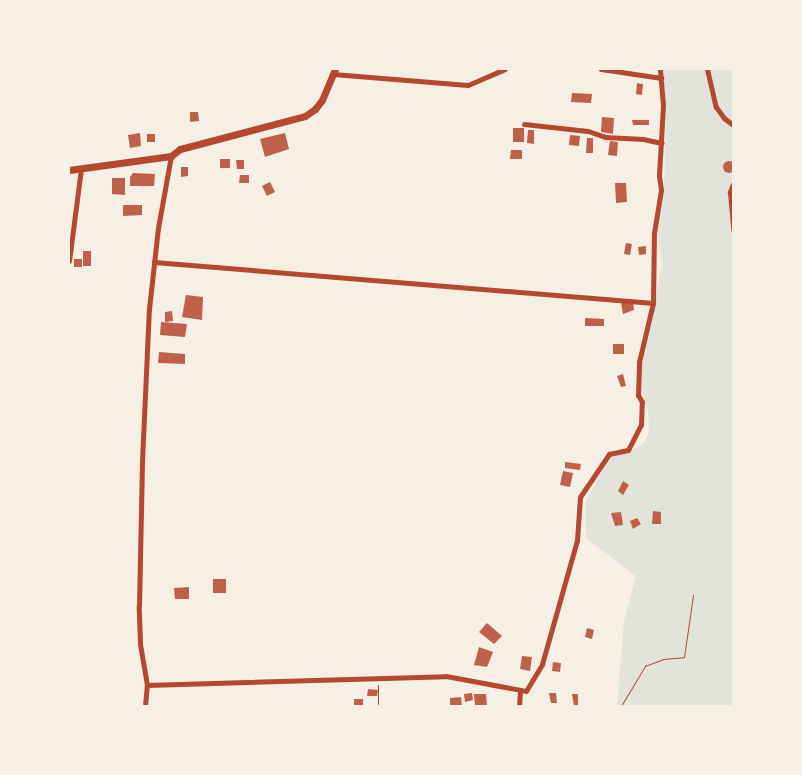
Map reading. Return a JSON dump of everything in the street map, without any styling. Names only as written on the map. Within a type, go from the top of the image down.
[{"type":"main road","points":[[69,170],[170,156],[180,149],[305,116],[315,109],[322,100],[334,71]]},
{"type":"street","points":[[334,71],[468,85],[505,69]]},
{"type":"street","points":[[601,69],[661,78]]},
{"type":"street","points":[[147,685],[446,676],[526,691],[542,664],[577,540],[580,497],[609,454],[628,450],[641,425],[642,402],[638,395],[639,362],[653,303],[654,234],[661,190],[659,175],[663,105],[660,69]]},
{"type":"street","points":[[707,69],[716,107],[724,118],[733,125]]},
{"type":"street","points":[[524,124],[588,131],[605,137],[643,139],[662,143]]},
{"type":"street","points":[[145,706],[147,685],[140,644],[140,518],[149,309],[170,156]]},
{"type":"street","points":[[69,261],[81,168]]},
{"type":"street","points":[[733,184],[730,192],[733,230]]},
{"type":"street","points":[[154,262],[653,303]]},
{"type":"street","points":[[519,706],[520,690]]},
{"type":"path","points":[[621,706],[645,666],[662,659],[684,657],[693,595]]},
{"type":"path","points":[[378,678],[378,706]]},
{"type":"shaded area","points":[[660,69],[733,69],[733,706],[617,706],[624,622],[636,576],[586,538],[585,503],[609,458],[633,450],[645,442],[649,432],[648,412],[641,389],[642,362],[652,321],[662,264],[658,233],[664,191],[666,105]]},
{"type":"building","points":[[637,83],[643,84],[642,95],[636,94]]},
{"type":"building","points":[[572,93],[592,94],[591,103],[571,102]]},
{"type":"building","points":[[190,112],[198,112],[199,121],[190,122]]},
{"type":"building","points":[[602,117],[614,118],[613,134],[601,132]]},
{"type":"building","points":[[632,120],[649,120],[649,125],[633,125]]},
{"type":"building","points":[[513,128],[524,128],[524,142],[513,142]]},
{"type":"building","points":[[528,130],[534,130],[534,144],[527,143]]},
{"type":"building","points":[[140,133],[141,146],[130,148],[128,135]]},
{"type":"building","points":[[285,133],[289,149],[265,157],[260,139]]},
{"type":"building","points":[[147,134],[155,134],[155,142],[147,142]]},
{"type":"building","points":[[570,135],[580,136],[579,146],[569,145]]},
{"type":"building","points":[[587,138],[593,138],[593,153],[586,153]]},
{"type":"building","points":[[610,141],[618,142],[617,156],[608,155]]},
{"type":"building","points":[[511,150],[522,150],[522,159],[510,159]]},
{"type":"building","points":[[220,159],[230,159],[230,168],[220,168]]},
{"type":"building","points":[[236,160],[244,160],[244,169],[237,169]]},
{"type":"building","points":[[731,161],[734,162],[734,172],[727,173],[724,172],[723,165],[724,162]]},
{"type":"building","points":[[181,167],[188,167],[188,176],[181,177]]},
{"type":"building","points":[[133,173],[155,174],[154,186],[130,186],[130,177]]},
{"type":"building","points":[[240,175],[249,175],[249,183],[239,183]]},
{"type":"building","points":[[112,178],[125,178],[125,195],[112,194]]},
{"type":"building","points":[[270,182],[275,192],[267,196],[262,186]]},
{"type":"building","points":[[615,183],[626,183],[627,202],[616,203]]},
{"type":"building","points":[[123,205],[142,205],[142,215],[123,216]]},
{"type":"building","points":[[626,243],[632,244],[630,255],[624,254]]},
{"type":"building","points":[[646,246],[646,254],[639,255],[638,247]]},
{"type":"building","points":[[83,251],[91,251],[91,266],[83,266]]},
{"type":"building","points":[[74,259],[82,259],[82,267],[74,267]]},
{"type":"building","points":[[186,295],[203,297],[202,320],[182,317]]},
{"type":"building","points":[[621,303],[633,303],[634,310],[623,314]]},
{"type":"building","points":[[172,311],[173,321],[165,322],[165,312]]},
{"type":"building","points":[[585,318],[604,319],[604,326],[585,326]]},
{"type":"building","points":[[161,322],[187,324],[185,337],[160,335]]},
{"type":"building","points":[[613,344],[624,344],[624,354],[613,354]]},
{"type":"building","points":[[159,352],[185,354],[185,364],[158,363]]},
{"type":"building","points":[[623,374],[626,386],[621,387],[617,376]]},
{"type":"building","points":[[565,462],[581,464],[580,470],[565,468]]},
{"type":"building","points":[[563,471],[573,473],[570,487],[560,485]]},
{"type":"building","points":[[623,481],[629,485],[623,495],[618,491]]},
{"type":"building","points":[[653,511],[661,512],[661,524],[652,524]]},
{"type":"building","points":[[621,512],[623,525],[615,526],[611,513]]},
{"type":"building","points":[[637,518],[641,524],[633,529],[630,521]]},
{"type":"building","points":[[213,579],[226,579],[226,593],[213,593]]},
{"type":"building","points":[[189,587],[189,599],[175,599],[174,588]]},
{"type":"building","points":[[487,623],[502,636],[494,644],[479,632]]},
{"type":"building","points":[[587,628],[594,630],[592,639],[585,637]]},
{"type":"building","points":[[479,647],[493,652],[487,667],[474,665]]},
{"type":"building","points":[[522,656],[532,657],[530,671],[520,669]]},
{"type":"building","points":[[553,662],[561,663],[560,672],[552,671]]},
{"type":"building","points":[[368,689],[378,690],[377,696],[367,696]]},
{"type":"building","points":[[472,693],[473,700],[465,702],[464,694]]},
{"type":"building","points":[[549,693],[556,693],[557,703],[551,703]]},
{"type":"building","points":[[474,694],[486,694],[487,706],[475,706]]},
{"type":"building","points":[[572,694],[578,694],[578,706],[574,706]]},
{"type":"building","points":[[461,697],[462,706],[450,706],[450,698]]},
{"type":"building","points":[[354,699],[363,699],[363,706],[354,706]]}]
